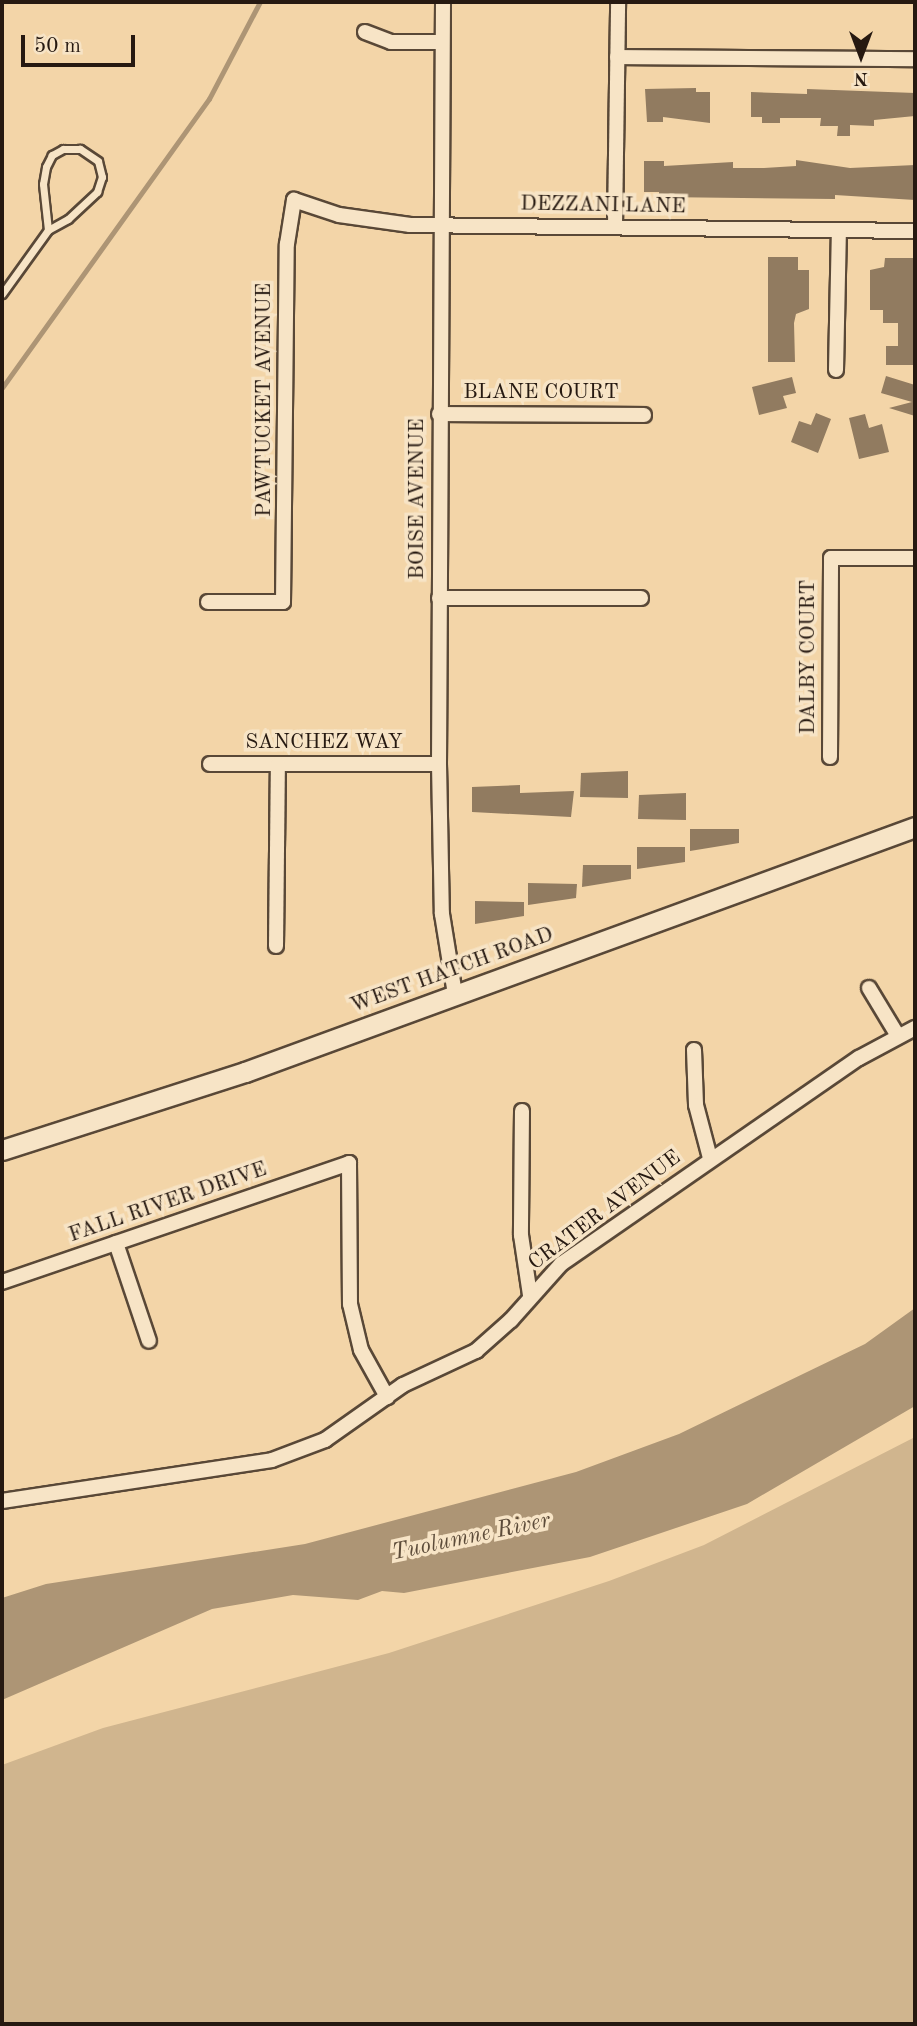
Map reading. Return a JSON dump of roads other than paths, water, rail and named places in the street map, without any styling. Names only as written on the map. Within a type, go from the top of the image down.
[{"type":"main road","name":"WEST HATCH ROAD","points":[[2,1150],[245,1072],[915,827]]},
{"type":"street","name":"BOISE AVENUE","points":[[443,2],[439,764],[442,914],[455,994]]},
{"type":"street","points":[[615,226],[618,2]]},
{"type":"street","points":[[365,32],[391,42],[442,42]]},
{"type":"street","points":[[618,57],[915,60]]},
{"type":"street","name":"DEZZANI LANE","points":[[294,200],[379,223],[915,231]]},
{"type":"street","name":"PAWTUCKET AVENUE","points":[[208,602],[283,602],[287,244],[294,200]]},
{"type":"street","points":[[836,370],[838,230]]},
{"type":"street","name":"BLANE COURT","points":[[439,414],[644,415]]},
{"type":"street","name":"DALBY COURT","points":[[830,757],[831,558],[915,558]]},
{"type":"street","points":[[439,598],[641,598]]},
{"type":"street","name":"SANCHEZ WAY","points":[[209,764],[439,764]]},
{"type":"street","points":[[276,946],[278,764]]},
{"type":"street","points":[[869,988],[898,1036]]},
{"type":"street","name":"CRATER AVENUE","points":[[2,1501],[272,1460],[325,1440],[387,1397],[476,1351],[511,1320],[530,1295],[561,1264],[710,1158],[898,1036],[915,1028]]},
{"type":"street","points":[[694,1050],[696,1105],[710,1158]]},
{"type":"street","points":[[522,1111],[521,1235],[530,1295]]},
{"type":"street","name":"FALL RIVER DRIVE","points":[[2,1282],[349,1163],[350,1304],[361,1350],[387,1397]]},
{"type":"street","points":[[116,1243],[149,1341]]},
{"type":"lane","points":[[2,294],[48,230],[68,219],[97,192],[102,177],[98,161],[80,149],[64,149],[52,155],[46,167],[48,230]]},
{"type":"water","name":"Tuolumne River","points":[[915,1308],[915,1406],[747,1504],[590,1557],[404,1593],[382,1591],[358,1600],[293,1595],[212,1609],[2,1700],[2,1598],[46,1584],[305,1544],[576,1472],[679,1434],[865,1344]]},
{"type":"waterway","points":[[2,388],[209,99],[260,2]]}]
